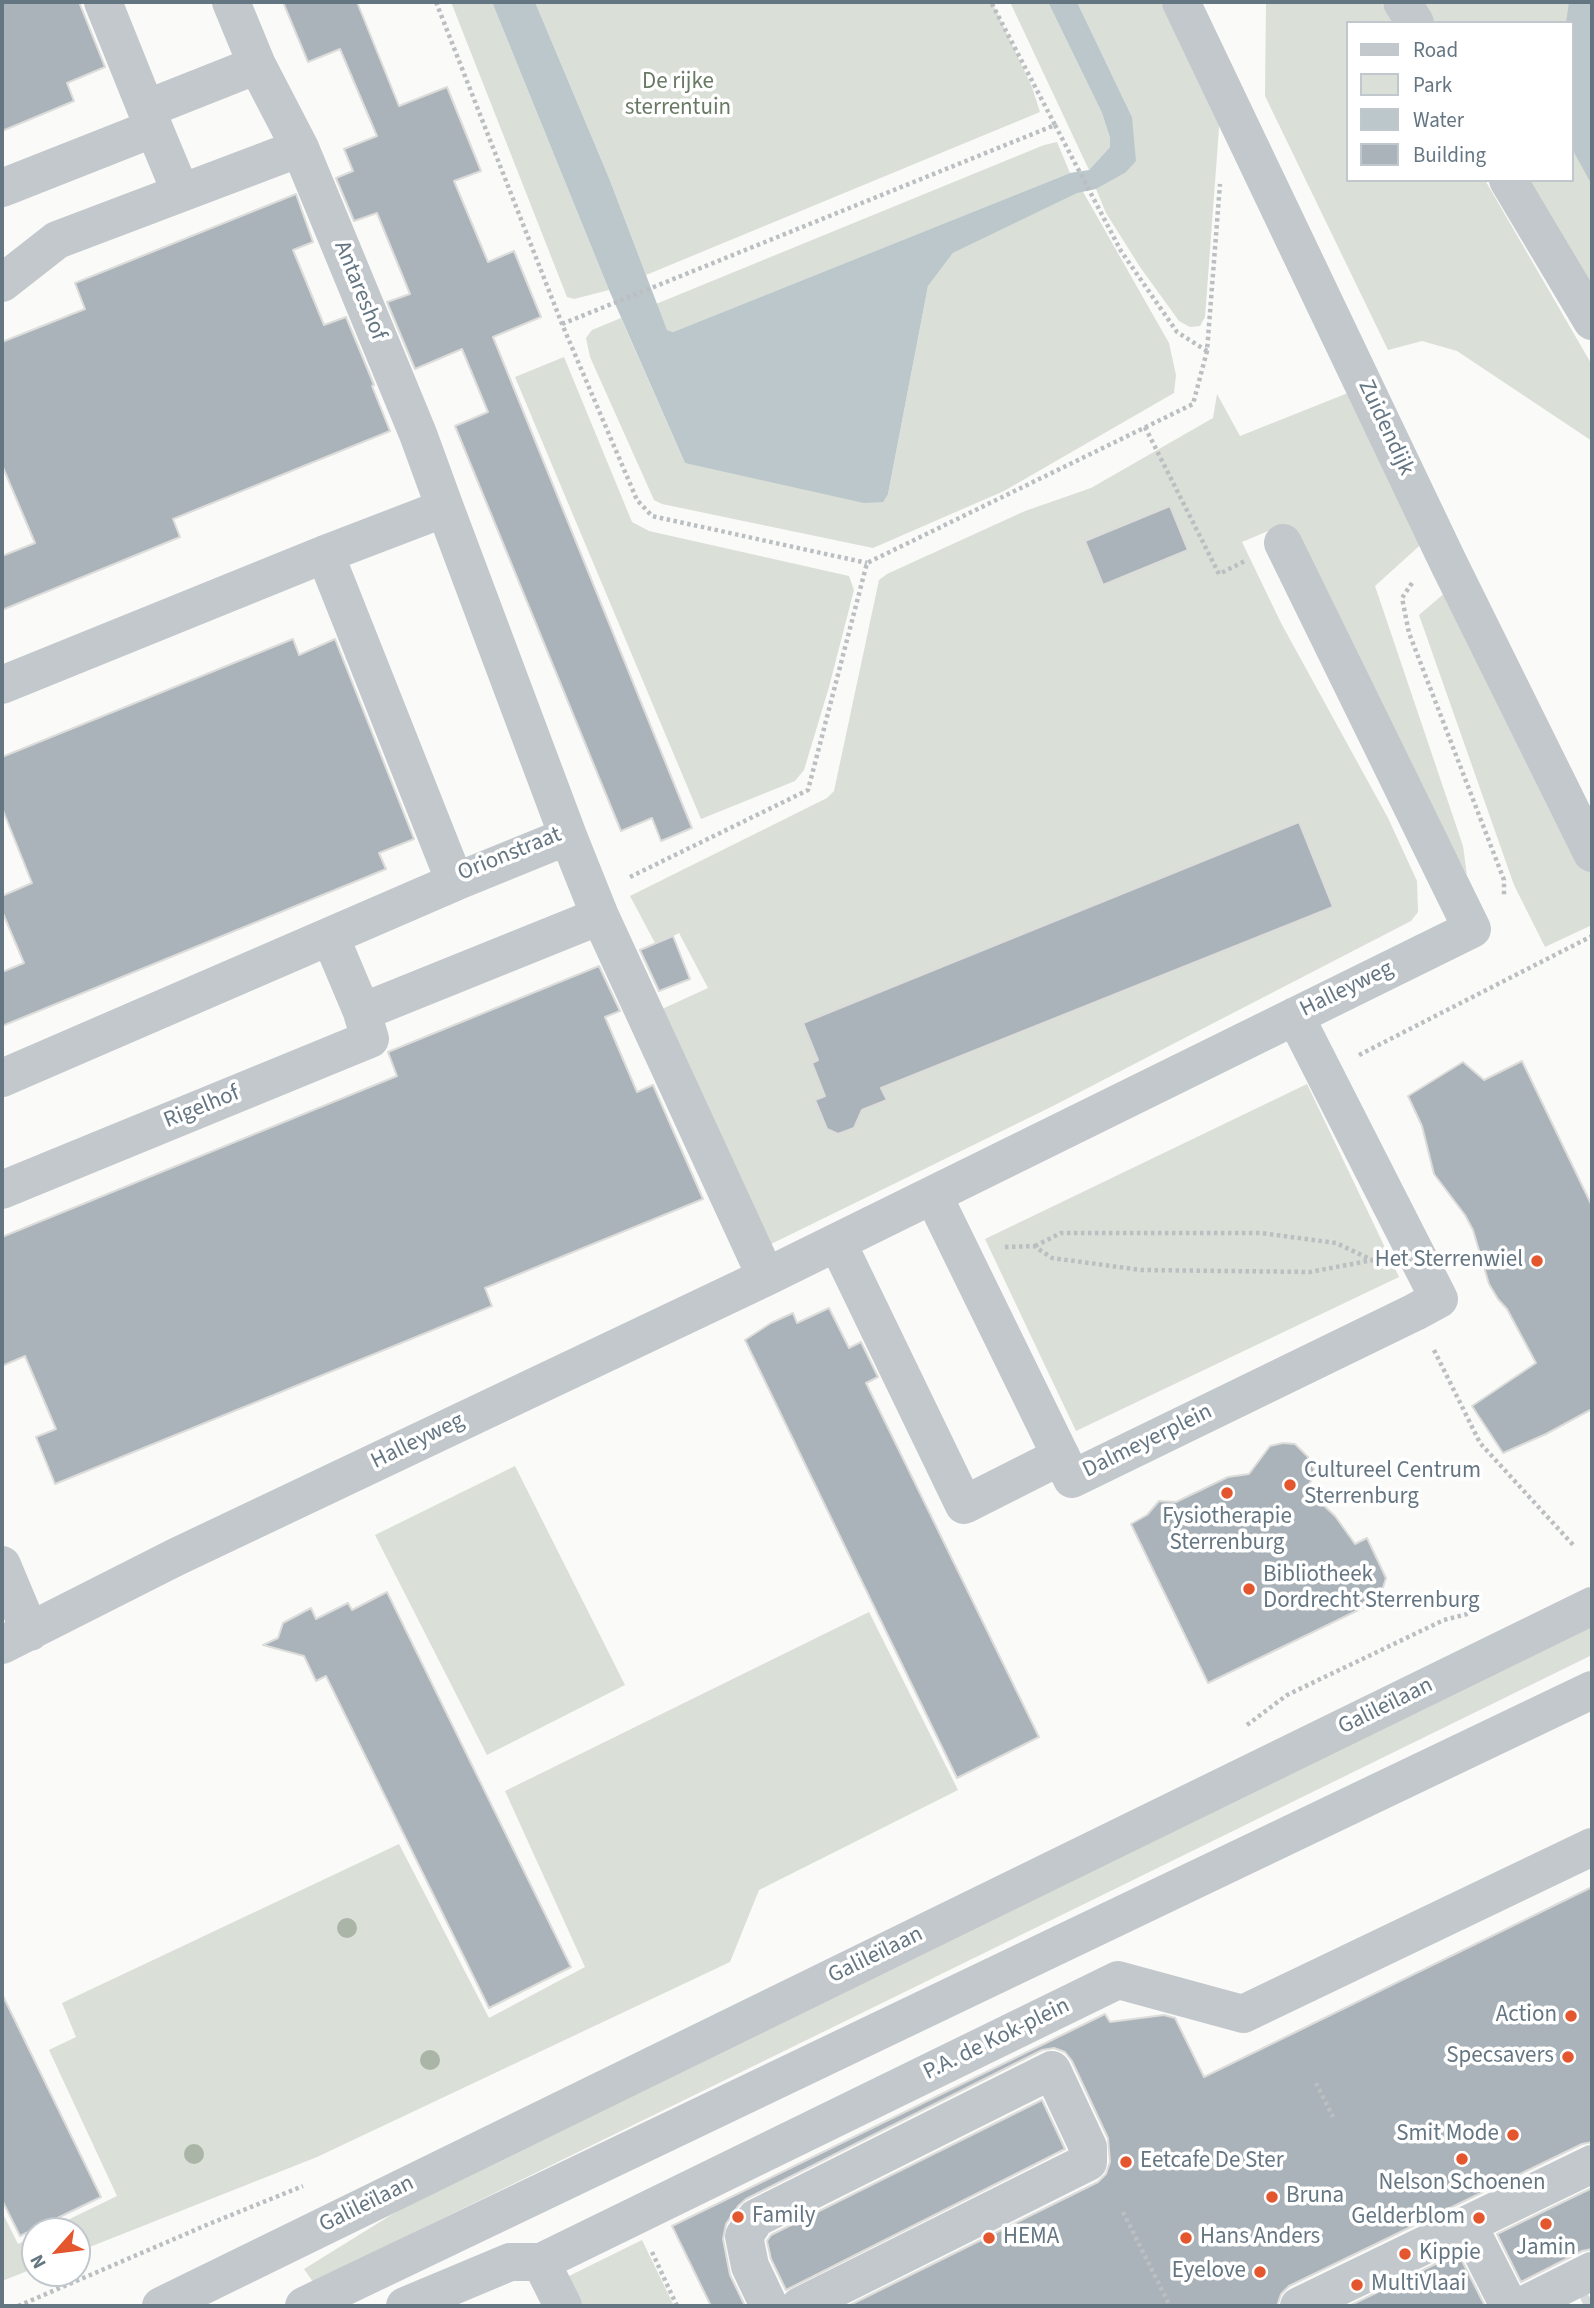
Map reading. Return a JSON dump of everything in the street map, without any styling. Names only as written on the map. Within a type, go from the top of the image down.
[{"type":"street","points":[[103,2],[181,193]]},
{"type":"street","name":"Antareshof","points":[[231,2],[257,65],[300,148],[418,434],[445,508]]},
{"type":"street","name":"Zuidendijk","points":[[1181,2],[1448,562],[1592,853]]},
{"type":"street","points":[[1402,2],[1414,21]]},
{"type":"street","points":[[2,188],[150,119],[257,65]]},
{"type":"street","points":[[2,283],[57,240],[300,148]]},
{"type":"street","points":[[1509,182],[1592,321]]},
{"type":"street","points":[[2,685],[445,508]]},
{"type":"street","name":"Orionstraat","points":[[325,554],[455,882],[568,836],[445,508]]},
{"type":"street","points":[[1283,543],[1472,929]]},
{"type":"street","points":[[568,836],[596,905],[766,1277]]},
{"type":"street","points":[[2,1079],[455,882]]},
{"type":"street","points":[[362,1012],[596,905]]},
{"type":"street","name":"Halleyweg","points":[[16,1639],[176,1557],[766,1277],[1472,929]]},
{"type":"street","name":"Rigelhof","points":[[4,1183],[370,1039],[362,1012],[330,936]]},
{"type":"street","points":[[1294,1016],[1324,1071],[1423,1298]]},
{"type":"street","name":"Dalmeyerplein","points":[[933,1195],[1072,1479],[1423,1298]]},
{"type":"street","points":[[837,1242],[964,1505],[1061,1456]]},
{"type":"street","points":[[2,1565],[16,1639]]},
{"type":"street","name":"Galileïlaan","points":[[161,2306],[1592,1606]]},
{"type":"street","points":[[323,2302],[396,2264],[1592,1690]]},
{"type":"street","name":"P.A. de Kok-plein","points":[[413,2305],[510,2262],[541,2262],[1118,1980],[1243,2014],[1592,1847]]},
{"type":"street","points":[[769,2306],[750,2266],[744,2236],[756,2218],[1052,2070],[1088,2147],[1088,2162],[800,2306]]},
{"type":"street","points":[[1299,2306],[1592,2164]]},
{"type":"street","points":[[1468,2225],[1509,2306]]},
{"type":"street","points":[[541,2262],[563,2306]]},
{"type":"street","points":[[396,2264],[413,2305]]},
{"type":"street","points":[[1522,2306],[1592,2271]]},
{"type":"path","points":[[436,2],[562,324],[637,500],[652,516],[867,563],[1193,404],[1207,351],[1221,177]]},
{"type":"path","points":[[991,2],[1121,251],[1177,332],[1207,351]]},
{"type":"path","points":[[562,324],[1055,125]]},
{"type":"path","points":[[1145,427],[1219,574],[1283,543]]},
{"type":"path","points":[[1448,562],[1415,578],[1402,598],[1409,634],[1504,880],[1504,894],[1497,912],[1472,929]]},
{"type":"path","points":[[596,905],[807,790],[867,563]]},
{"type":"path","points":[[1324,1071],[1592,936]]},
{"type":"path","points":[[959,1249],[1034,1246],[1061,1233],[1261,1233],[1336,1243],[1372,1260],[1423,1298],[1480,1443],[1575,1547]]},
{"type":"path","points":[[1034,1246],[1052,1258],[1141,1270],[1310,1272],[1372,1260]]},
{"type":"path","points":[[1316,2083],[1333,2117]]},
{"type":"path","points":[[1123,2211],[1170,2306]]},
{"type":"path","points":[[635,2216],[677,2306]]},
{"type":"green space","points":[[451,2],[492,2],[609,290],[574,299],[567,297]]},
{"type":"green space","name":"De rijke sterrentuin","points":[[535,2],[992,2],[1032,87],[1040,112],[646,275],[609,178]]},
{"type":"green space","points":[[1010,2],[1048,2],[1102,113],[1110,147],[1089,170]]},
{"type":"green space","points":[[1077,2],[1165,2],[1220,115],[1205,317],[1200,326],[1190,327],[1179,321],[1106,213],[1096,189],[1125,173],[1132,117]]},
{"type":"green space","points":[[1266,2],[1381,2],[1392,21],[1346,21],[1346,182],[1486,182],[1592,365],[1592,441],[1457,351],[1422,341],[1388,350],[1265,96]]},
{"type":"green space","points":[[1423,2],[1592,2],[1592,318],[1520,182],[1573,182],[1573,21],[1434,21]]},
{"type":"green space","points":[[1057,142],[1070,173],[673,332],[667,330],[656,304]]},
{"type":"green space","points":[[1082,190],[1169,343],[1176,375],[1174,393],[1004,491],[873,548],[662,504],[654,500],[590,357],[586,338],[592,330],[621,318],[685,463],[888,494],[928,286],[953,253]]},
{"type":"green space","points":[[564,357],[632,522],[649,531],[849,576],[854,590],[829,687],[804,770],[795,781],[701,819],[515,377]]},
{"type":"green space","points":[[1368,385],[1438,529],[1375,586],[1463,846],[1467,875],[1285,524],[1242,542],[1281,623],[1388,818],[1417,881],[1418,912],[1411,921],[1051,1107],[767,1246],[660,1010],[708,988],[679,933],[656,945],[630,896],[827,798],[834,791],[879,580],[887,574],[1025,511],[1091,488],[1213,418],[1217,394],[1240,436]]},
{"type":"green space","points":[[1461,579],[1592,855],[1592,925],[1545,947],[1514,885],[1419,615]]},
{"type":"green space","points":[[1307,1084],[1399,1277],[1076,1431],[985,1239]]},
{"type":"green space","points":[[515,1466],[625,1685],[487,1755],[375,1535]]},
{"type":"green space","points":[[869,1612],[958,1790],[759,1890],[730,1962],[317,2157],[91,2246],[91,2217],[74,2217],[117,2196],[49,2050],[76,2037],[62,2003],[399,1844],[489,2018],[585,1967],[505,1791]]},
{"type":"green space","points":[[1592,1619],[1592,1655],[313,2282],[304,2269],[446,2181]]},
{"type":"green space","points":[[2,2212],[18,2244],[21,2243],[21,2274],[2,2281]]},
{"type":"green space","points":[[642,2240],[674,2306],[579,2306],[565,2278]]},
{"type":"water","points":[[492,2],[535,2],[609,178],[667,330],[673,332],[1070,173],[1089,170],[1110,147],[1110,138],[1102,113],[1048,2],[1077,2],[1132,117],[1136,161],[1125,173],[1096,189],[1077,193],[953,253],[928,286],[888,494],[883,502],[864,503],[685,463],[609,290]]},
{"type":"water","points":[[1569,2],[1592,2],[1592,185],[1573,151],[1573,21],[1566,21]]},
{"type":"building","points":[[2,2],[79,2],[105,67],[67,83],[74,101],[2,131]]},
{"type":"building","points":[[283,2],[357,2],[399,106],[447,87],[481,171],[454,181],[488,262],[514,251],[541,317],[493,337],[692,828],[661,841],[652,818],[621,831],[455,426],[488,412],[462,349],[415,369],[387,302],[410,294],[377,213],[354,221],[336,178],[353,171],[344,149],[377,136],[340,49],[308,62]]},
{"type":"building","points":[[296,194],[313,242],[293,250],[324,325],[346,317],[390,431],[173,519],[180,537],[2,610],[2,556],[35,543],[2,465],[2,342],[85,309],[75,283]]},
{"type":"building","points":[[1170,506],[1188,550],[1103,585],[1085,541]]},
{"type":"building","points":[[293,639],[299,655],[335,639],[414,839],[379,853],[386,869],[2,1026],[2,972],[24,963],[2,911],[2,896],[32,883],[2,808],[2,757]]},
{"type":"building","points":[[1299,822],[1333,907],[881,1088],[887,1100],[862,1110],[854,1128],[838,1134],[827,1129],[815,1100],[825,1096],[812,1063],[818,1060],[803,1023]]},
{"type":"building","points":[[673,936],[690,979],[659,991],[640,950]]},
{"type":"building","points":[[599,966],[620,1011],[605,1017],[637,1092],[653,1085],[703,1199],[485,1288],[492,1306],[55,1484],[36,1437],[56,1429],[25,1356],[2,1366],[2,1237],[397,1076],[388,1052]]},
{"type":"building","name":"Het Sterrenwiel","points":[[1522,1061],[1592,1206],[1592,1409],[1503,1453],[1472,1406],[1536,1363],[1507,1309],[1489,1284],[1473,1230],[1465,1215],[1434,1174],[1422,1126],[1408,1096],[1463,1062],[1484,1080]]},
{"type":"building","points":[[829,1308],[849,1348],[861,1342],[878,1377],[866,1383],[1039,1737],[957,1778],[745,1340],[793,1313],[797,1323]]},
{"type":"building","points":[[1295,1444],[1308,1457],[1316,1473],[1306,1489],[1335,1516],[1355,1544],[1367,1538],[1386,1578],[1379,1600],[1208,1683],[1131,1524],[1147,1515],[1159,1501],[1176,1502],[1228,1477],[1249,1474],[1270,1446]]},
{"type":"building","points":[[387,1592],[571,1967],[489,2008],[326,1676],[316,1681],[304,1656],[263,1645],[278,1638],[283,1623],[311,1608],[316,1619],[348,1603],[352,1610]]},
{"type":"building","points":[[1592,1887],[1592,2142],[1582,2144],[1289,2286],[1281,2294],[1277,2306],[848,2306],[1098,2182],[1106,2174],[1110,2162],[1108,2138],[1072,2061],[1065,2052],[1054,2048],[1042,2050],[746,2199],[726,2224],[723,2239],[730,2275],[745,2306],[711,2306],[672,2226],[1105,2014],[1110,2022],[1164,2015],[1175,2018],[1204,2077]]},
{"type":"building","points":[[2,1994],[101,2197],[59,2217],[21,2217],[20,2236],[2,2200]]},
{"type":"building","points":[[1042,2100],[1065,2149],[786,2290],[771,2259],[767,2241],[771,2235]]},
{"type":"building","points":[[1592,2188],[1592,2249],[1582,2251],[1521,2282],[1497,2234]]},
{"type":"building","points":[[1458,2253],[1485,2306],[1349,2306]]},
{"type":"tunnel","points":[[1584,2306],[1592,2302]]},
{"type":"place","name":"Het Sterrenwiel","points":[[1537,1261]]},
{"type":"place","name":"Cultureel Centrum Sterrenburg","points":[[1290,1485]]},
{"type":"place","name":"Fysiotherapie Sterrenburg","points":[[1227,1493]]},
{"type":"place","name":"Bibliotheek Dordrecht Sterrenburg","points":[[1249,1589]]},
{"type":"place","name":"Action","points":[[1571,2016]]},
{"type":"place","name":"Specsavers","points":[[1568,2057]]},
{"type":"place","name":"Smit Mode","points":[[1513,2135]]},
{"type":"place","name":"Nelson Schoenen","points":[[1462,2159]]},
{"type":"place","name":"Eetcafe De Ster","points":[[1126,2162]]},
{"type":"place","name":"Bruna","points":[[1272,2197]]},
{"type":"place","name":"Family","points":[[738,2217]]},
{"type":"place","name":"Gelderblom","points":[[1479,2218]]},
{"type":"place","name":"Jamin","points":[[1546,2224]]},
{"type":"place","name":"HEMA","points":[[989,2238]]},
{"type":"place","name":"Hans Anders","points":[[1186,2238]]},
{"type":"place","name":"Kippie","points":[[1405,2254]]},
{"type":"place","name":"Eyelove","points":[[1260,2272]]},
{"type":"place","name":"MultiVlaai","points":[[1357,2285]]}]
